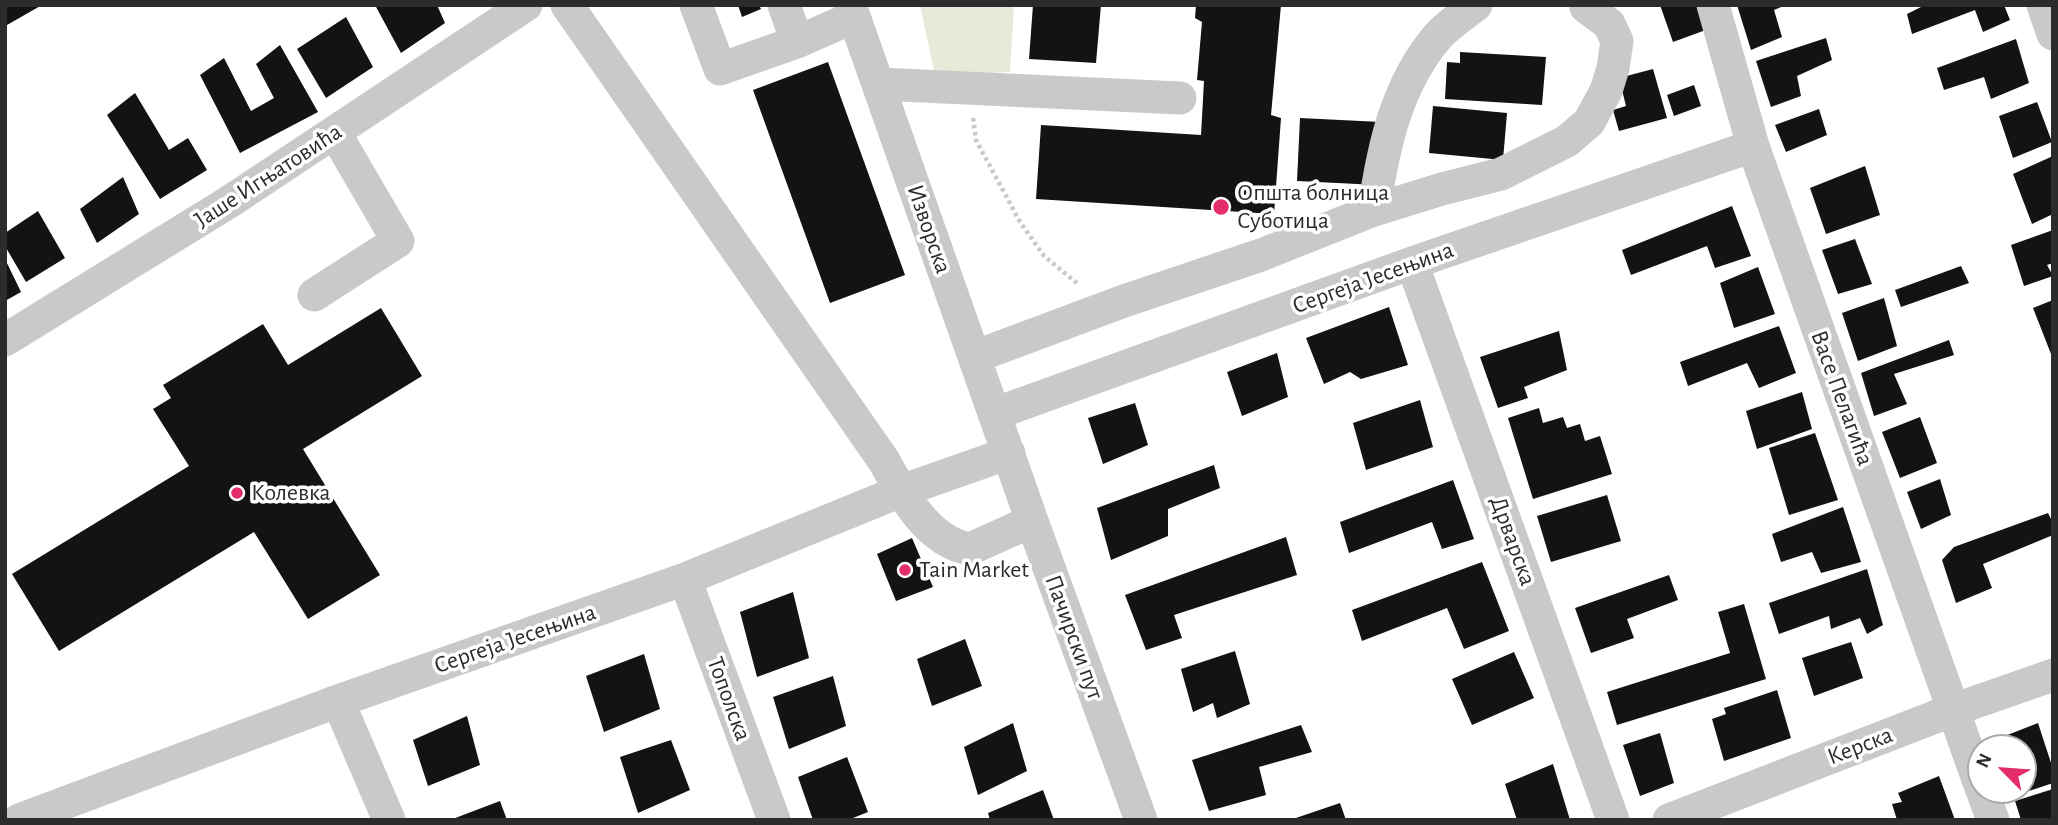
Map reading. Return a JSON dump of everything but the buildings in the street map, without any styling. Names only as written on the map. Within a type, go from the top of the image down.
[{"type":"street","name":"Јаше Игњатовића","points":[[5,340],[229,202],[526,5]]},
{"type":"street","points":[[567,5],[884,461],[922,522],[960,547],[970,549],[1032,521]]},
{"type":"street","points":[[696,5],[720,69],[797,41],[852,11]]},
{"type":"street","points":[[784,5],[797,41]]},
{"type":"street","points":[[1374,210],[1393,117],[1417,64],[1440,34],[1476,5]]},
{"type":"street","name":"Васе Пелагића","points":[[1713,5],[1753,146],[1967,750]]},
{"type":"street","points":[[2043,5],[2053,34]]},
{"type":"street","points":[[974,357],[1124,301],[1261,255],[1374,210],[1501,174],[1567,141],[1589,122],[1606,91],[1617,41],[1609,24],[1582,6]]},
{"type":"street","name":"Изворска","points":[[852,11],[1009,453]]},
{"type":"street","points":[[879,84],[1180,98]]},
{"type":"street","points":[[314,295],[398,241],[335,133]]},
{"type":"street","name":"Сергеја Јесењина","points":[[994,414],[1412,263],[1753,146]]},
{"type":"street","name":"Дрварска","points":[[1412,263],[1613,820]]},
{"type":"street","name":"Сергеја Јесењина","points":[[36,817],[338,701],[685,579],[901,491],[1009,453]]},
{"type":"street","name":"Пачирски пут","points":[[1009,453],[1141,820]]},
{"type":"street","name":"Тополска","points":[[685,579],[774,820]]},
{"type":"street","name":"Керска","points":[[1669,820],[1953,710],[2053,675]]},
{"type":"street","points":[[338,701],[389,820]]},
{"type":"path","points":[[979,89],[973,112],[976,140],[992,173],[1036,245],[1044,256],[1073,281],[1104,297],[1124,301]]},
{"type":"green space","points":[[920,5],[1014,5],[1010,72],[935,75]]},
{"type":"place","name":"Општа болница Суботица","points":[[1221,207]]},
{"type":"place","name":"Колевка","points":[[237,493]]},
{"type":"place","name":"Tain Market","points":[[905,570]]}]
